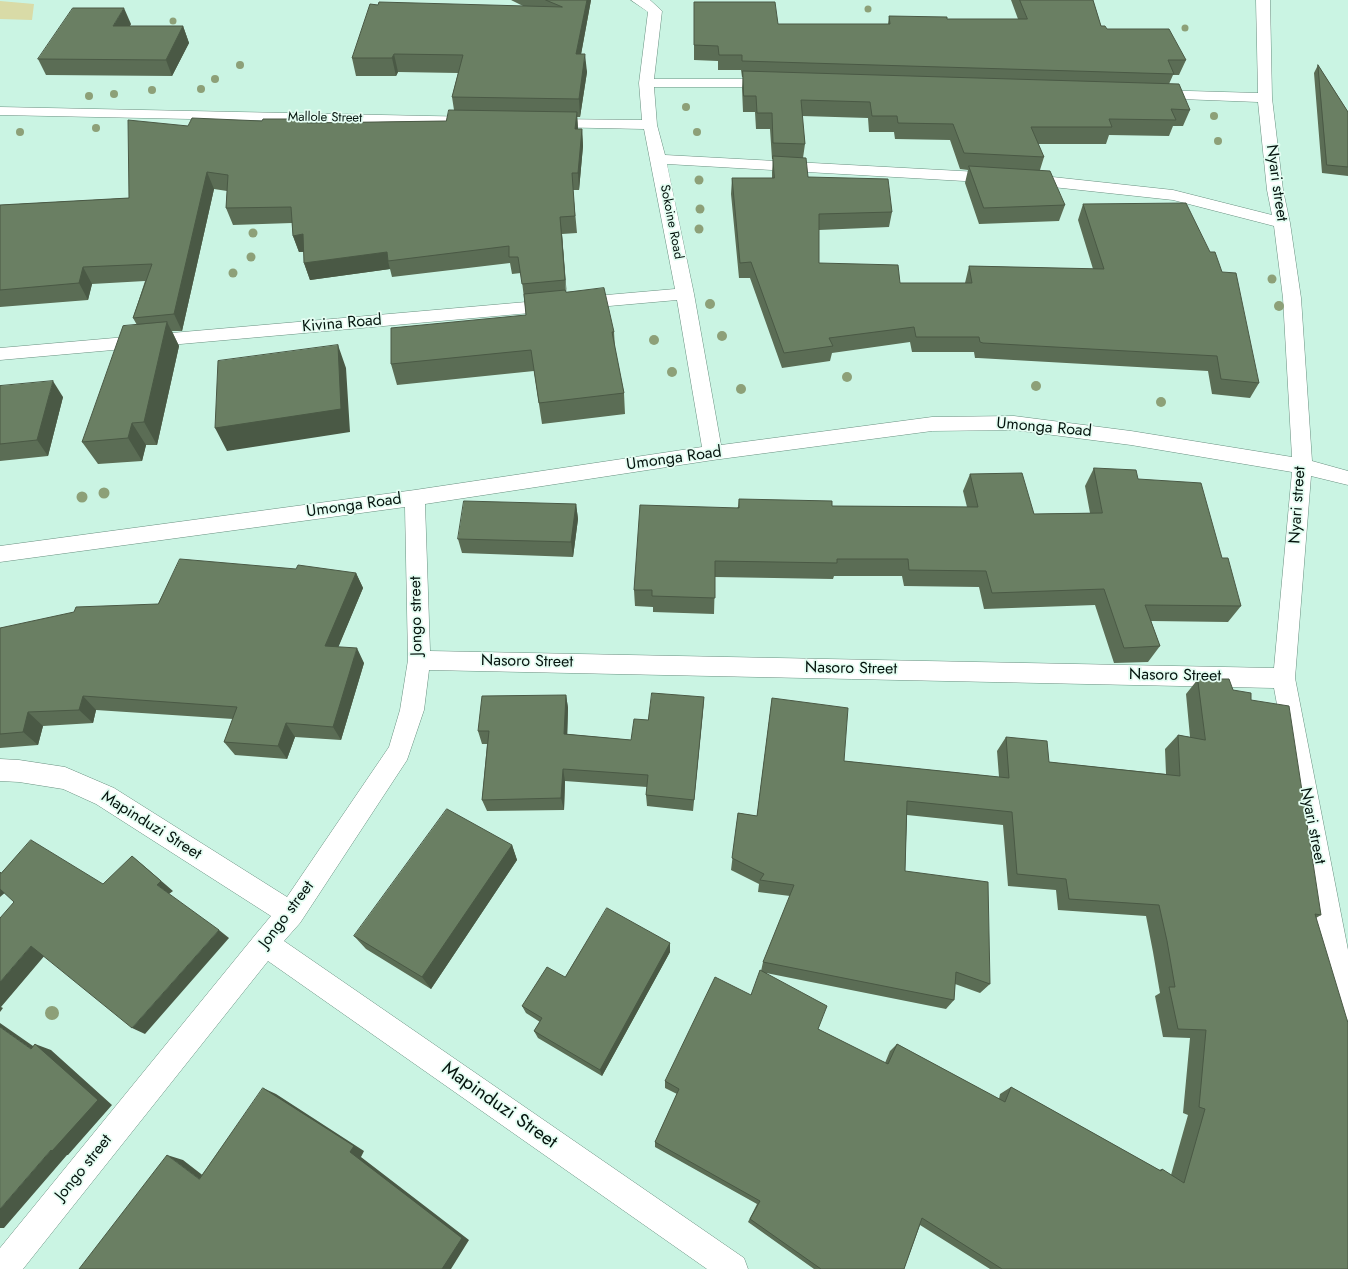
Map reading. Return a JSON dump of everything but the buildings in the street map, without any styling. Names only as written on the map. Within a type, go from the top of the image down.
[{"type":"street","points":[[642,0],[661,0]]},
{"type":"street","name":"Sokoine Road","points":[[642,0],[655,11],[646,83],[650,125],[685,294],[713,453]]},
{"type":"street","name":"Nyari street","points":[[1264,0],[1266,98],[1275,190],[1282,223],[1292,298],[1302,466],[1284,678],[1338,967],[1348,1006]]},
{"type":"street","points":[[646,83],[787,83]]},
{"type":"street","points":[[1138,94],[1266,98]]},
{"type":"street","name":"Mallole Street","points":[[0,112],[491,122]]},
{"type":"street","points":[[539,122],[650,125]]},
{"type":"street","points":[[658,159],[1042,181],[1173,195],[1282,223]]},
{"type":"street","name":"Kivina Road","points":[[0,354],[685,294]]},
{"type":"street","name":"Umonga Road","points":[[0,554],[415,498],[713,453],[932,424],[1014,422],[1131,438],[1302,466],[1348,478]]},
{"type":"street","name":"Jongo street","points":[[3,1269],[265,943],[290,914],[399,752],[412,710],[419,660],[415,498]]},
{"type":"street","name":"Nasoro Street","points":[[419,660],[1284,678]]},
{"type":"street","name":"Mapinduzi Street","points":[[0,770],[19,771],[65,778],[105,796],[290,914]]},
{"type":"street","name":"Mapinduzi Street","points":[[265,943],[733,1269]]},
{"type":"green space","points":[[0,1],[34,4],[32,20],[0,19]]}]
